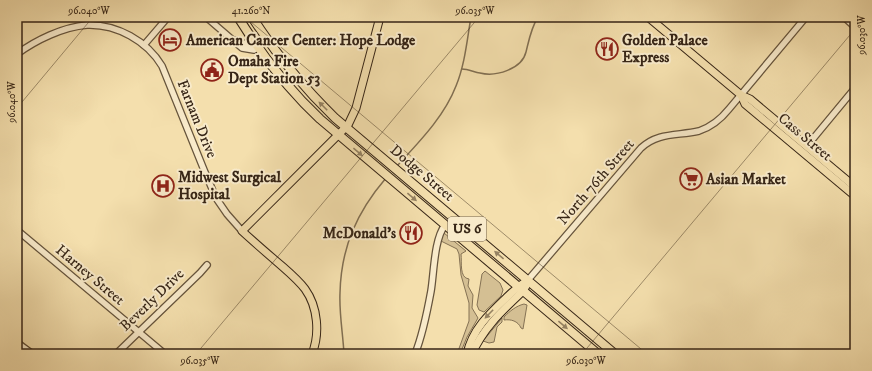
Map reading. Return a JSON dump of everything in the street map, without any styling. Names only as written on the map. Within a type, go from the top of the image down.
[{"type":"highway","name":"US 6","points":[[238,17],[258,47]]},
{"type":"highway","name":"US 6","points":[[252,17],[268,40]]},
{"type":"highway","name":"Dodge Street","points":[[268,40],[307,90],[346,128],[615,354]]},
{"type":"highway","name":"Dodge Street","points":[[258,47],[294,92],[338,136],[598,354]]},
{"type":"main road","points":[[242,231],[346,128],[356,108],[380,17]]},
{"type":"main road","name":"Cass Street","points":[[648,17],[741,95],[750,99],[855,186]]},
{"type":"main road","name":"Cass Street","points":[[741,95],[745,104],[855,196]]},
{"type":"main road","name":"Farnam Drive","points":[[242,231],[295,278],[307,293],[312,302],[316,320],[316,336],[312,354]]},
{"type":"main road","name":"North 76th Street","points":[[520,289],[528,280]]},
{"type":"main road","points":[[466,354],[473,336],[481,323],[493,310],[520,289]]},
{"type":"main road","points":[[472,354],[488,326],[520,289]]},
{"type":"street","points":[[144,45],[168,17]]},
{"type":"street","points":[[206,17],[231,38],[242,43],[258,47],[268,40]]},
{"type":"street","name":"North 76th Street","points":[[528,280],[645,145],[661,136],[696,131],[706,128],[721,118],[806,17]]},
{"type":"street","points":[[844,17],[855,27]]},
{"type":"street","name":"Farnam Drive","points":[[17,54],[29,46],[52,35],[76,27],[89,25],[113,29],[131,36],[144,45],[162,66],[216,198],[227,214],[242,231]]},
{"type":"street","points":[[807,146],[855,88]]},
{"type":"street","points":[[415,354],[422,335],[428,308],[439,238],[445,225]]},
{"type":"street","name":"Harney Street","points":[[17,230],[165,354]]},
{"type":"street","name":"Beverly Drive","points":[[116,354],[207,265]]},
{"type":"street","points":[[17,343],[33,354]]},
{"type":"shaded area","points":[[444,233],[466,251],[461,254],[462,273],[469,279],[468,286],[473,295],[472,308],[478,318],[467,337],[460,354],[457,354],[469,321],[469,303],[461,275],[459,254],[457,249],[441,241]]},
{"type":"shaded area","points":[[485,271],[500,283],[503,290],[501,296],[484,312],[479,310],[477,305],[482,274]]},
{"type":"shaded area","points":[[524,304],[527,305],[523,329],[514,321],[504,320],[504,317],[511,311]]},
{"type":"shaded area","points":[[502,318],[502,322],[497,327],[494,342],[489,343],[483,341]]},
{"type":"waterway","points":[[397,166],[438,119],[451,97],[462,69],[471,17]]},
{"type":"waterway","points":[[462,69],[493,74],[501,73],[514,67],[524,58],[532,30],[538,17]]},
{"type":"waterway","points":[[720,17],[731,20],[736,20],[742,17]]},
{"type":"waterway","points":[[344,354],[340,301],[341,276],[347,245],[359,217],[386,178]]},
{"type":"place","name":"American Cancer Center: Hope Lodge","points":[[170,40]]},
{"type":"place","name":"Golden Palace Express","points":[[607,49]]},
{"type":"place","name":"Omaha Fire Dept Station 53","points":[[212,70]]},
{"type":"place","name":"Asian Market","points":[[691,179]]},
{"type":"place","name":"Midwest Surgical Hospital","points":[[163,186]]},
{"type":"place","name":"McDonald's","points":[[411,233]]}]
